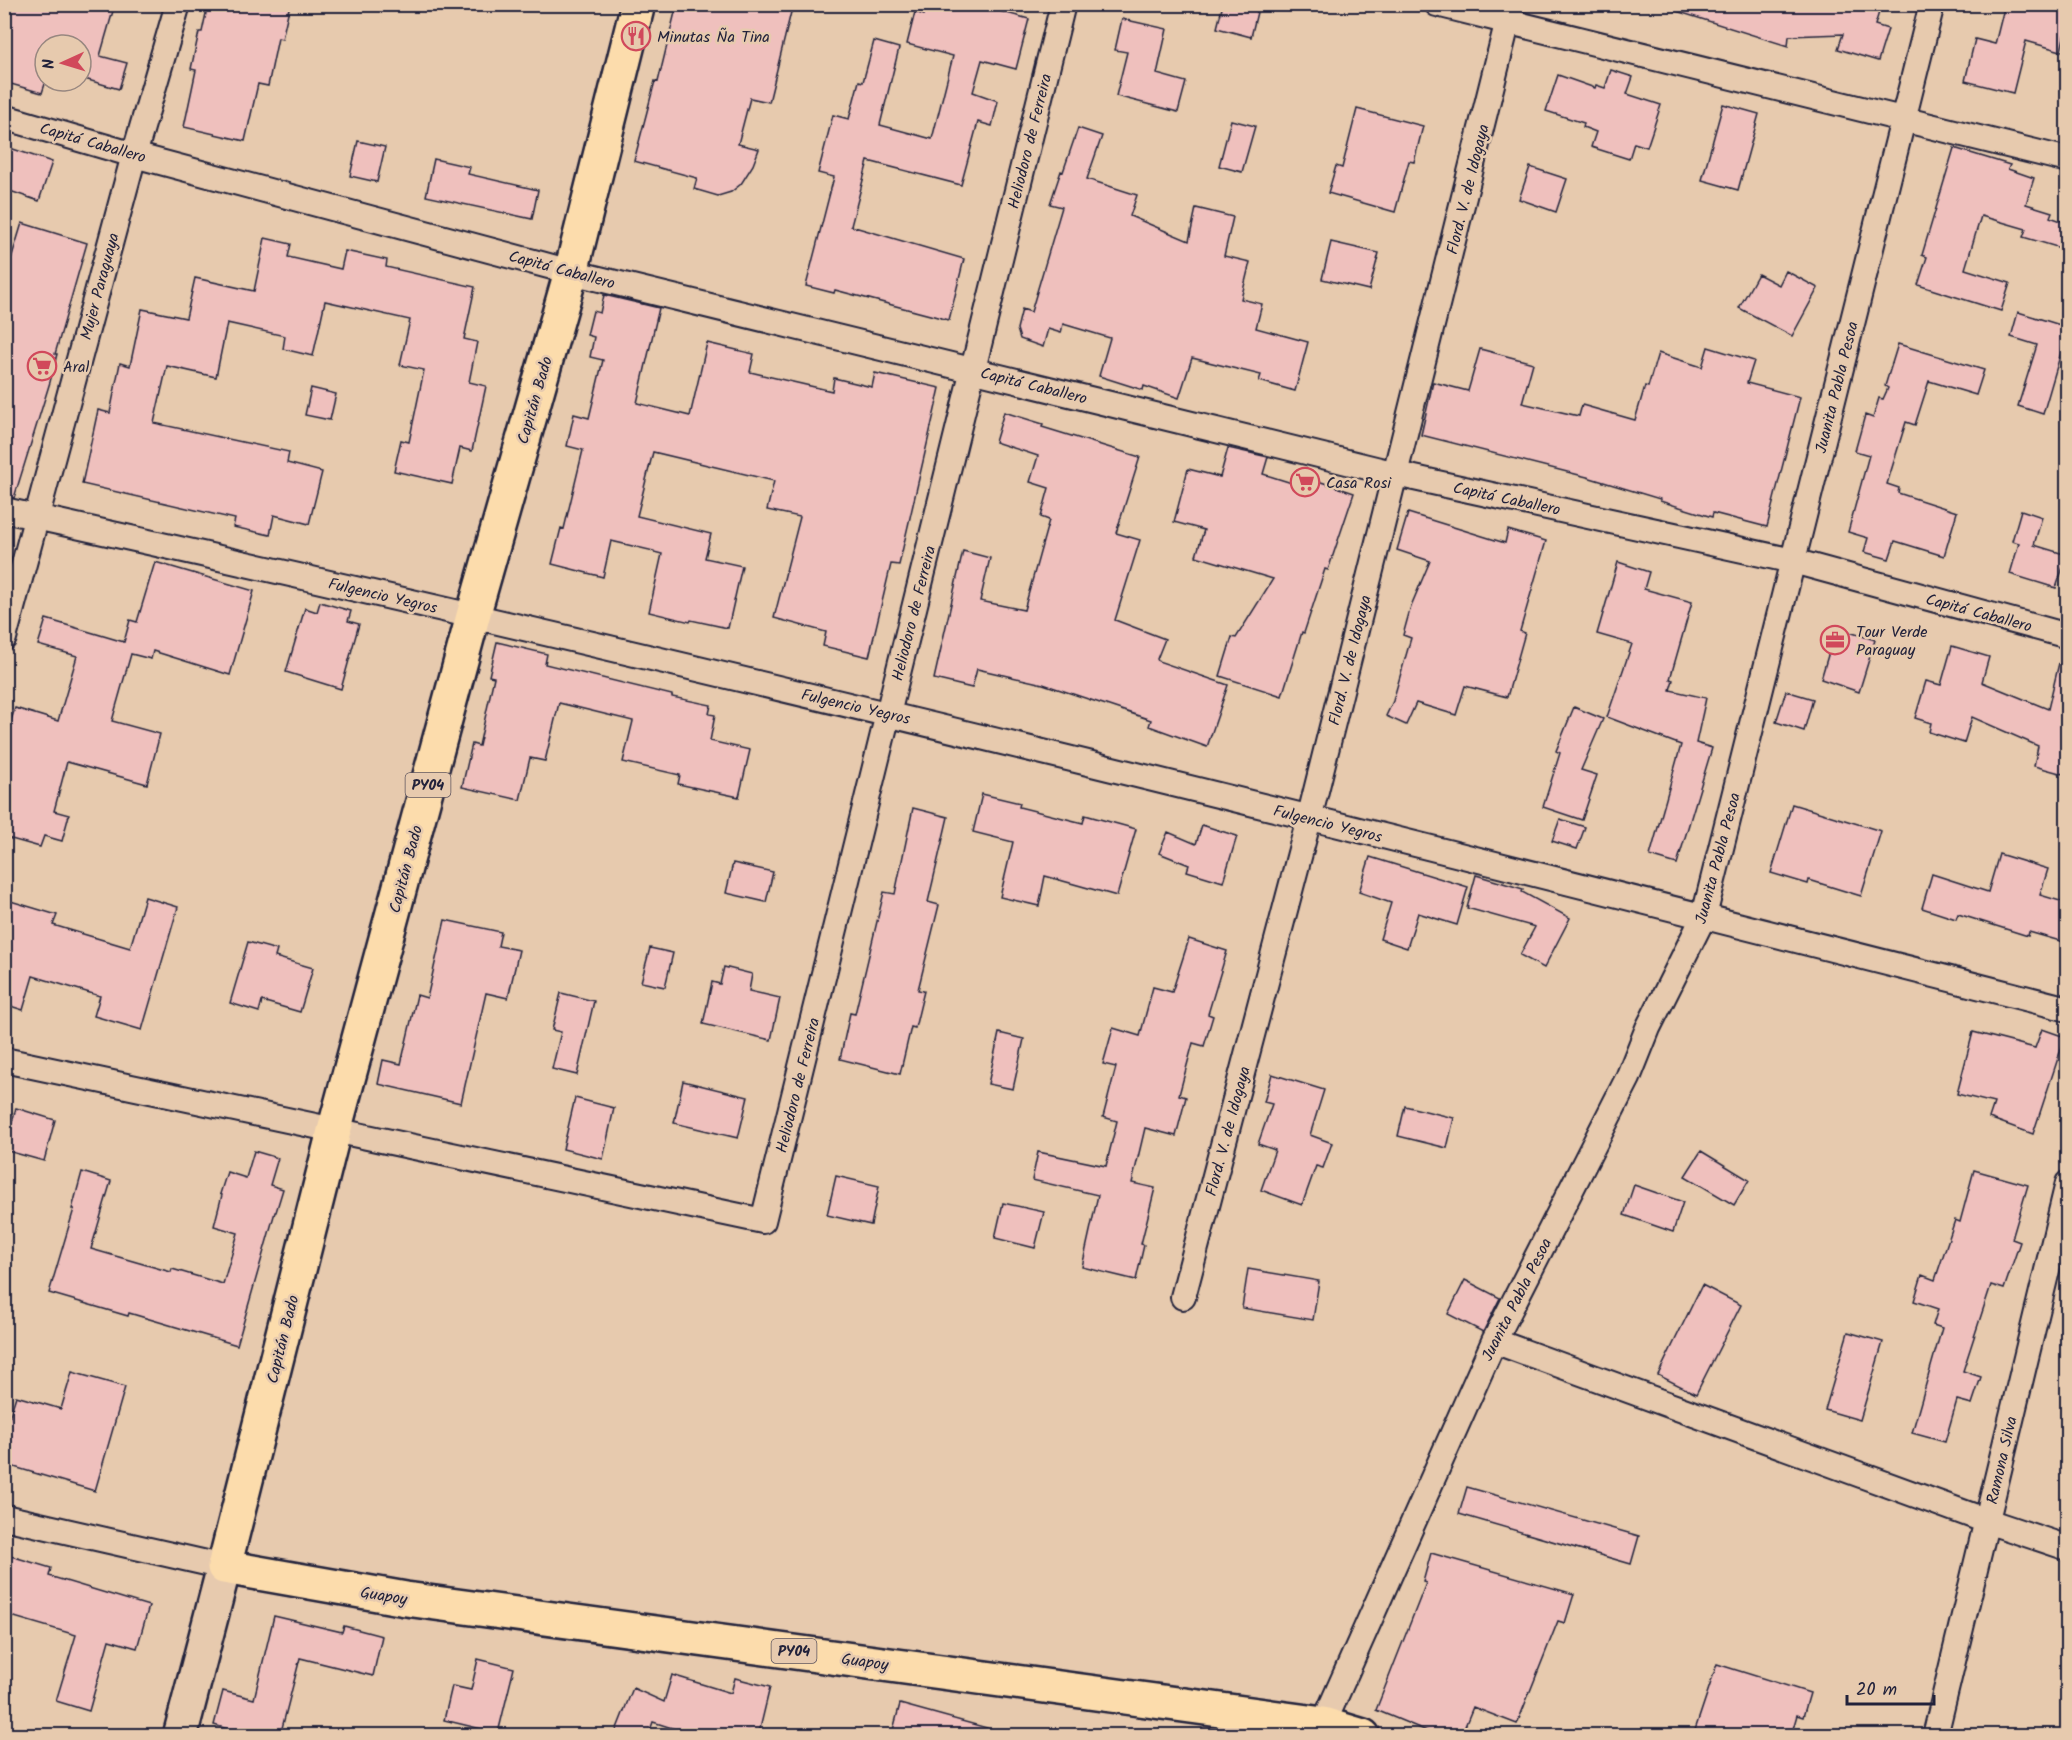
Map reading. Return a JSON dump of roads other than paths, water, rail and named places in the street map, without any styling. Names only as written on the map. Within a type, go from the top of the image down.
[{"type":"main road","name":"Capitán Bado","points":[[180,1736],[334,1131],[473,616],[570,272],[638,4]]},
{"type":"main road","name":"Guapoy","points":[[224,1568],[406,1599],[1363,1736]]},
{"type":"street","name":"Mujer Paraguaya","points":[[4,638],[134,154],[178,4]]},
{"type":"street","name":"Heliodoro de Ferreira","points":[[334,1131],[764,1221],[1062,4]]},
{"type":"street","points":[[1437,4],[1510,13],[1903,120],[2067,160]]},
{"type":"street","name":"Juanita Pabla Pesoa","points":[[1321,1730],[1494,1341],[1628,1078],[1648,1028],[1704,916],[1932,4]]},
{"type":"street","name":"Flord. V. de Idogaya","points":[[1183,1297],[1309,819],[1510,13]]},
{"type":"street","name":"Capitá Caballero","points":[[4,117],[570,272],[1396,474],[1793,561],[2067,636]]},
{"type":"street","name":"Fulgencio Yegros","points":[[4,510],[888,713],[1704,916],[2067,1009]]},
{"type":"street","points":[[4,1060],[334,1131]]},
{"type":"street","name":"Ramona Silva","points":[[1935,1736],[2067,1184]]},
{"type":"street","points":[[1494,1341],[2067,1548]]},
{"type":"street","points":[[4,1517],[224,1568]]},
{"type":"place","name":"Minutas Ña Tina","points":[[636,36]]},
{"type":"place","name":"Aral","points":[[42,366]]},
{"type":"place","name":"Casa Rosi","points":[[1305,482]]},
{"type":"place","name":"Tour Verde Paraguay","points":[[1835,640]]}]
